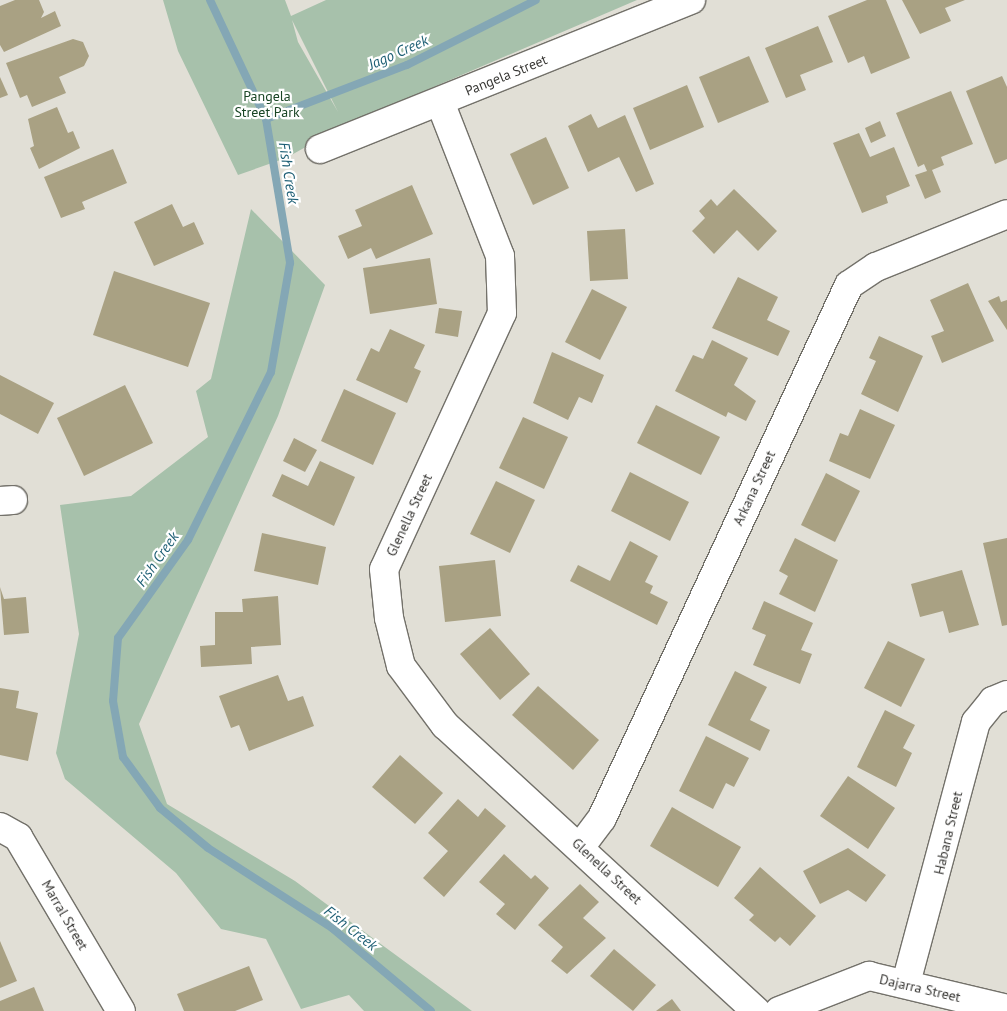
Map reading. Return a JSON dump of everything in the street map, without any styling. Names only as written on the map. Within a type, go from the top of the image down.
[{"type":"street","name":"Pangela Street","points":[[320,149],[691,0]]},
{"type":"street","name":"Glenella Street","points":[[440,102],[500,256],[502,313],[384,569],[388,618],[401,666],[445,725],[581,846],[756,1011]]},
{"type":"street","name":"Arkana Street","points":[[581,846],[602,818],[849,285],[876,267],[1007,214]]},
{"type":"street","name":"Habana Street","points":[[906,983],[976,722],[993,701],[1007,695]]},
{"type":"street","name":"Marral Street","points":[[0,827],[18,837],[121,1011]]},
{"type":"street","name":"Dajarra Street","points":[[779,1011],[868,976],[906,983],[1007,1008]]},
{"type":"green space","name":"Pangela Street Park","points":[[163,0],[285,0],[291,16],[326,0],[637,0],[345,125],[286,158],[238,175],[178,51]],"holes":[[[292,20],[338,112],[298,42]]]},
{"type":"green space","points":[[251,209],[325,285],[278,416],[139,724],[167,804],[295,881],[472,1011],[364,1011],[349,995],[301,1009],[266,939],[221,929],[176,873],[65,779],[56,753],[79,634],[60,505],[131,496],[208,437],[196,391],[211,379]]},
{"type":"building","points":[[15,0],[39,0],[44,12],[41,18],[55,11],[61,26],[4,52],[0,45],[0,6]]},
{"type":"building","points":[[867,0],[886,0],[910,58],[871,74],[864,56],[848,63],[828,16]]},
{"type":"building","points":[[902,0],[965,0],[945,8],[951,21],[920,34]]},
{"type":"building","points":[[818,26],[833,62],[800,75],[806,90],[786,98],[765,48]]},
{"type":"building","points":[[73,39],[83,42],[89,56],[84,66],[59,77],[66,93],[32,107],[27,95],[20,98],[6,63]]},
{"type":"building","points":[[749,56],[769,102],[718,123],[699,77]]},
{"type":"building","points":[[1002,76],[1007,87],[1007,159],[995,164],[966,91]]},
{"type":"building","points":[[0,77],[8,95],[0,98]]},
{"type":"building","points":[[687,85],[704,127],[650,150],[633,108]]},
{"type":"building","points":[[951,91],[973,144],[941,157],[944,165],[932,170],[941,192],[925,199],[915,175],[927,171],[924,164],[918,167],[896,113]]},
{"type":"building","points":[[57,107],[68,133],[73,131],[80,148],[39,169],[30,148],[34,146],[28,119]]},
{"type":"building","points":[[591,114],[598,128],[625,115],[654,184],[636,192],[619,157],[588,172],[568,126]]},
{"type":"building","points":[[880,121],[886,136],[871,143],[865,128]]},
{"type":"building","points":[[859,133],[870,157],[894,147],[910,186],[886,196],[888,203],[862,213],[833,143]]},
{"type":"building","points":[[546,137],[569,188],[533,205],[510,154]]},
{"type":"building","points":[[113,149],[127,183],[82,202],[85,209],[61,218],[44,177]]},
{"type":"building","points":[[412,185],[433,234],[376,259],[371,248],[348,259],[338,236],[362,226],[355,210]]},
{"type":"building","points":[[734,189],[777,231],[758,251],[737,230],[714,254],[692,231],[705,218],[699,211],[711,199],[717,206]]},
{"type":"building","points":[[172,204],[183,227],[194,222],[204,244],[154,266],[134,222]]},
{"type":"building","points":[[625,229],[628,279],[590,281],[587,231]]},
{"type":"building","points":[[430,258],[437,304],[370,314],[363,268]]},
{"type":"building","points":[[114,271],[210,303],[188,367],[93,335]]},
{"type":"building","points":[[738,277],[778,297],[767,320],[790,331],[778,356],[712,328]]},
{"type":"building","points":[[968,283],[994,341],[942,363],[931,336],[944,331],[930,300]]},
{"type":"building","points":[[592,289],[627,307],[600,360],[565,342]]},
{"type":"building","points":[[999,296],[1001,302],[1007,300],[1007,330],[988,301]]},
{"type":"building","points":[[439,308],[462,311],[458,337],[435,333]]},
{"type":"building","points":[[390,329],[425,345],[414,368],[421,371],[407,403],[356,380],[371,348],[379,352]]},
{"type":"building","points":[[879,336],[923,356],[898,412],[861,394],[876,361],[869,358]]},
{"type":"building","points":[[712,340],[748,358],[734,385],[756,401],[746,421],[728,412],[726,417],[675,391],[693,355],[703,359]]},
{"type":"building","points":[[552,352],[604,375],[592,403],[579,397],[568,420],[533,403]]},
{"type":"building","points":[[0,375],[54,403],[38,434],[0,414]]},
{"type":"building","points":[[125,385],[153,443],[84,476],[57,418]]},
{"type":"building","points":[[344,389],[396,413],[373,465],[321,441]]},
{"type":"building","points":[[656,405],[720,437],[701,475],[637,443]]},
{"type":"building","points":[[860,409],[895,425],[870,479],[829,461],[840,433],[848,436]]},
{"type":"building","points":[[523,417],[568,437],[544,489],[499,468]]},
{"type":"building","points":[[294,438],[317,450],[305,472],[283,461]]},
{"type":"building","points":[[320,461],[355,477],[334,526],[272,496],[282,474],[308,486]]},
{"type":"building","points":[[630,472],[689,502],[670,541],[611,511]]},
{"type":"building","points":[[826,473],[860,491],[835,542],[801,525]]},
{"type":"building","points":[[496,481],[535,500],[510,553],[470,534]]},
{"type":"building","points":[[262,533],[326,547],[318,585],[254,571]]},
{"type":"building","points":[[795,538],[838,560],[815,612],[779,594],[788,576],[779,571]]},
{"type":"building","points":[[1007,538],[1007,625],[1002,626],[983,543]]},
{"type":"building","points":[[630,541],[658,556],[645,582],[653,586],[650,593],[668,602],[657,625],[570,581],[578,565],[610,581]]},
{"type":"building","points":[[495,560],[501,616],[445,622],[439,566]]},
{"type":"building","points":[[962,570],[979,625],[949,633],[943,611],[920,617],[911,584]]},
{"type":"building","points":[[0,587],[4,599],[26,597],[29,633],[4,635]]},
{"type":"building","points":[[278,596],[281,645],[251,647],[252,664],[201,667],[200,646],[215,645],[215,612],[243,612],[242,599]]},
{"type":"building","points":[[764,601],[813,623],[801,650],[812,654],[800,684],[753,665],[766,635],[752,629]]},
{"type":"building","points":[[490,628],[530,674],[500,700],[460,654]]},
{"type":"building","points":[[888,641],[925,659],[901,707],[864,688]]},
{"type":"building","points":[[735,671],[767,687],[750,720],[770,730],[760,751],[708,725]]},
{"type":"building","points":[[278,675],[288,701],[303,696],[314,726],[249,751],[239,725],[231,728],[219,696]]},
{"type":"building","points":[[538,686],[599,740],[573,770],[512,715]]},
{"type":"building","points":[[0,688],[19,691],[16,708],[38,713],[28,761],[0,755]]},
{"type":"building","points":[[885,710],[915,725],[903,748],[912,753],[896,787],[857,767]]},
{"type":"building","points":[[706,736],[749,758],[734,787],[726,783],[713,809],[679,791]]},
{"type":"building","points":[[400,755],[443,793],[415,824],[372,787]]},
{"type":"building","points":[[848,776],[895,808],[868,849],[820,816]]},
{"type":"building","points":[[458,799],[478,817],[485,808],[506,826],[444,897],[423,878],[448,851],[428,833]]},
{"type":"building","points":[[672,807],[741,847],[718,887],[650,846]]},
{"type":"building","points":[[848,848],[886,875],[866,902],[848,890],[820,904],[803,871]]},
{"type":"building","points":[[504,854],[531,879],[535,875],[549,888],[515,930],[496,914],[505,904],[479,882]]},
{"type":"building","points":[[760,867],[816,916],[790,946],[780,937],[775,942],[749,920],[754,915],[734,898]]},
{"type":"building","points":[[580,884],[599,902],[583,918],[606,938],[567,974],[551,961],[563,947],[538,925]]},
{"type":"building","points":[[0,941],[17,981],[0,988]]},
{"type":"building","points":[[614,949],[656,985],[633,1011],[590,976]]},
{"type":"building","points":[[249,966],[263,1000],[235,1011],[184,1011],[177,994]]},
{"type":"building","points":[[34,987],[44,1011],[0,1011],[0,1001]]},
{"type":"building","points":[[672,999],[681,1011],[656,1011]]},
{"type":"waterway","name":"Fish Creek","points":[[210,0],[266,119],[290,263],[271,372],[188,540],[118,638],[113,701],[123,757],[160,808],[208,848],[332,928],[431,1011]]},
{"type":"waterway","name":"Jago Creek","points":[[266,119],[407,65],[536,0]]}]
